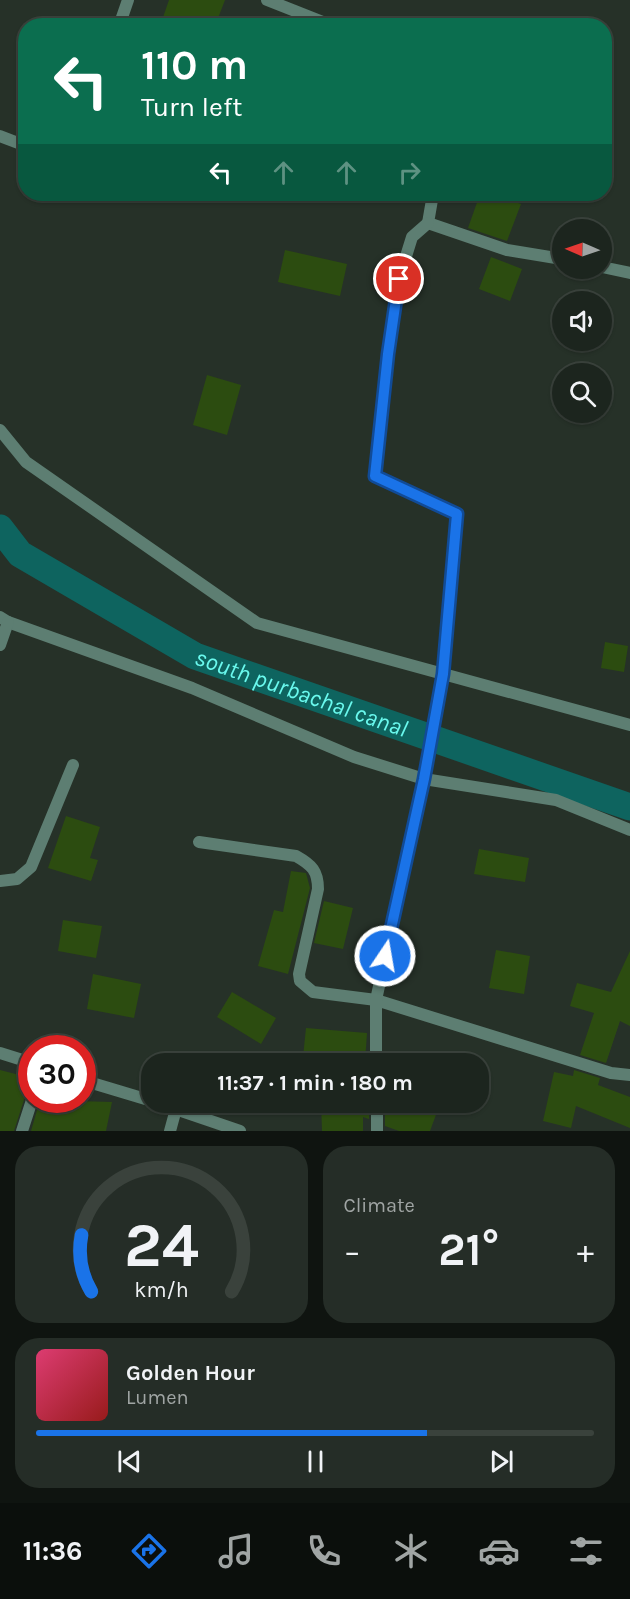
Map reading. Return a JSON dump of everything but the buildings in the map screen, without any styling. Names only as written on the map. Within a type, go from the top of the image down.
[{"type":"street","points":[[121,18],[128,0]]},
{"type":"street","points":[[267,0],[313,18]]},
{"type":"street","points":[[0,136],[18,143]]},
{"type":"street","points":[[376,1053],[376,1000],[424,779],[443,674],[457,514],[375,476],[388,354],[399,279],[412,237],[428,223],[432,201]]},
{"type":"street","points":[[428,223],[507,250],[552,258]]},
{"type":"street","points":[[612,269],[630,273]]},
{"type":"street","points":[[0,430],[26,462],[257,623],[630,725]]},
{"type":"street","points":[[0,645],[4,619],[192,688],[354,757],[424,779],[556,800],[630,830]]},
{"type":"street","points":[[0,882],[17,879],[31,867],[73,765]]},
{"type":"street","points":[[199,842],[296,856],[311,864],[318,875],[318,890],[300,981],[313,992],[376,1000],[611,1073],[630,1075]]},
{"type":"street","points":[[0,1053],[18,1059]]},
{"type":"street","points":[[96,1084],[141,1098]]},
{"type":"street","points":[[22,1131],[28,1113]]},
{"type":"street","points":[[170,1131],[175,1113]]},
{"type":"street","points":[[188,1113],[240,1131]]},
{"type":"street","points":[[377,1113],[377,1131]]},
{"type":"waterway","name":"south purbachal canal","points":[[0,528],[20,554],[195,656],[630,807]]},
{"type":"route","points":[[385,956],[424,779],[443,674],[457,514],[375,476],[388,354],[399,279]]}]
